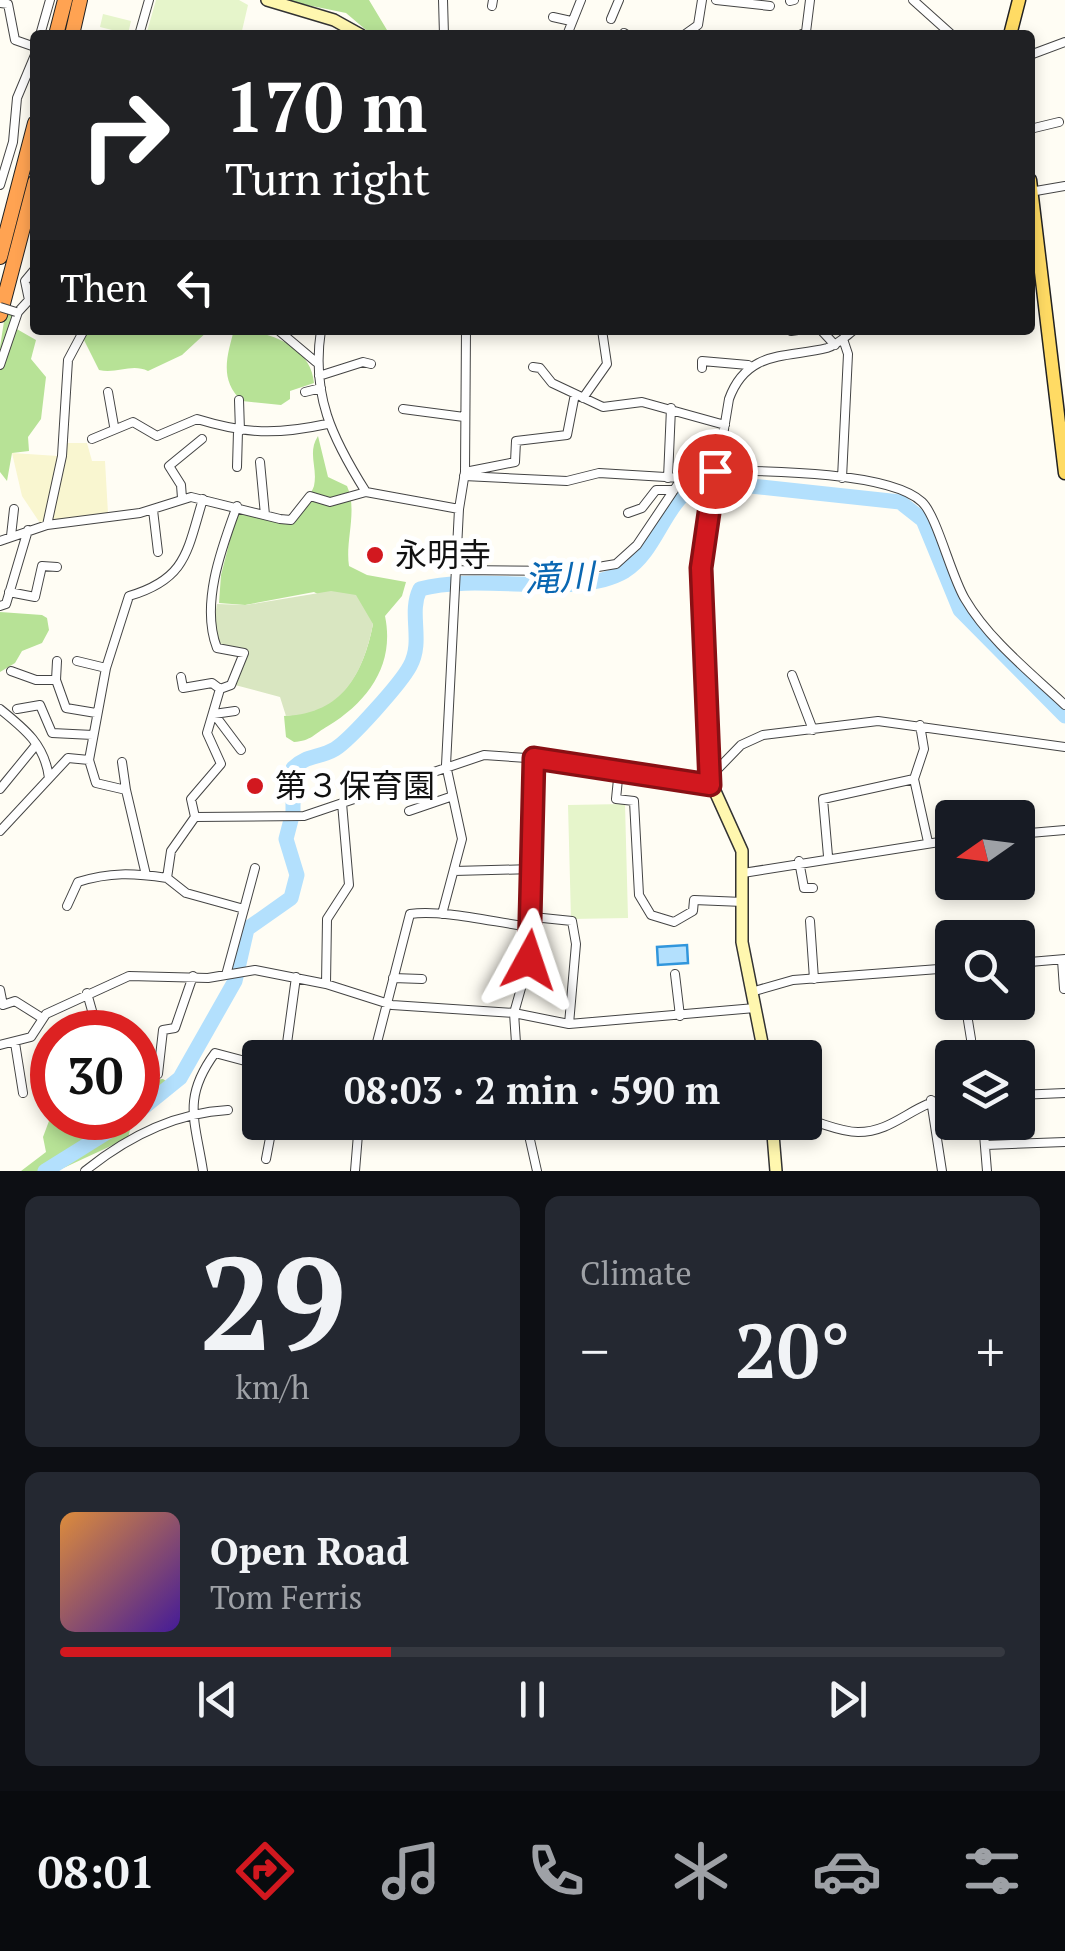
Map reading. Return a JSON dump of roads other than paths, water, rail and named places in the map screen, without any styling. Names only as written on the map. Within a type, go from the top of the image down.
[{"type":"highway","points":[[57,30],[65,0]]},
{"type":"highway","points":[[73,30],[80,0]]},
{"type":"highway","points":[[0,257],[30,142]]},
{"type":"highway","points":[[11,313],[30,209]]},
{"type":"main road","points":[[1011,30],[1019,0]]},
{"type":"main road","points":[[1035,216],[1060,388],[1065,473]]},
{"type":"street","points":[[41,30],[50,0]]},
{"type":"street","points":[[141,30],[150,0]]},
{"type":"street","points":[[267,0],[334,20],[352,30]]},
{"type":"street","points":[[443,0],[444,30]]},
{"type":"street","points":[[568,30],[581,0]]},
{"type":"street","points":[[610,19],[619,0]]},
{"type":"street","points":[[692,30],[698,26],[702,0]]},
{"type":"street","points":[[716,0],[770,6]]},
{"type":"street","points":[[806,30],[810,0]]},
{"type":"street","points":[[913,0],[946,30]]},
{"type":"street","points":[[6,2],[15,40]]},
{"type":"street","points":[[553,18],[571,21]]},
{"type":"street","points":[[0,41],[15,40],[30,45]]},
{"type":"street","points":[[1035,53],[1065,42]]},
{"type":"street","points":[[0,185],[13,142],[18,98],[30,68]]},
{"type":"street","points":[[18,98],[30,98]]},
{"type":"street","points":[[1035,127],[1059,122]]},
{"type":"street","points":[[0,138],[13,142]]},
{"type":"street","points":[[1035,188],[1065,186]]},
{"type":"street","points":[[0,364],[11,313],[29,300],[25,281],[30,274]]},
{"type":"street","points":[[0,307],[11,313]]},
{"type":"street","points":[[47,525],[62,456],[68,360],[81,335]]},
{"type":"street","points":[[284,335],[316,362]]},
{"type":"street","points":[[320,335],[316,362],[327,424],[366,492]]},
{"type":"street","points":[[442,914],[462,839],[446,765],[459,509],[465,474],[466,335]]},
{"type":"street","points":[[465,474],[515,462],[516,441],[568,435],[579,396],[606,364],[603,335]]},
{"type":"street","points":[[828,335],[848,354],[842,478]]},
{"type":"street","points":[[761,1040],[742,942],[743,873],[738,837],[710,782],[701,568],[734,384],[770,356],[839,342],[848,335]]},
{"type":"street","points":[[702,368],[702,361],[748,365]]},
{"type":"street","points":[[319,376],[363,362],[372,364]]},
{"type":"street","points":[[533,367],[540,368],[552,383],[603,407],[642,402],[725,425]]},
{"type":"street","points":[[305,392],[321,388]]},
{"type":"street","points":[[92,439],[112,432],[108,392]]},
{"type":"street","points":[[237,468],[238,400]]},
{"type":"street","points":[[668,478],[671,408]]},
{"type":"street","points":[[402,409],[464,417]]},
{"type":"street","points":[[114,426],[133,422],[156,436],[197,419],[239,431],[288,433],[327,424]]},
{"type":"street","points":[[182,498],[181,485],[169,466],[202,439]]},
{"type":"street","points":[[260,462],[265,516]]},
{"type":"street","points":[[465,474],[568,480],[599,473],[682,478],[698,470],[893,484],[923,502],[968,604],[1065,705]]},
{"type":"street","points":[[458,570],[574,571],[616,564],[638,545],[682,478]]},
{"type":"street","points":[[628,513],[642,508],[656,490],[674,490]]},
{"type":"street","points":[[0,541],[47,525],[153,510],[182,498],[203,498],[292,520],[310,496],[330,502],[366,492],[459,509]]},
{"type":"street","points":[[126,790],[96,784],[89,760],[106,668],[129,596],[165,583],[179,569],[203,498]]},
{"type":"street","points":[[220,689],[231,685],[244,653],[217,648],[212,626],[212,598],[236,506]]},
{"type":"street","points":[[11,536],[14,509]]},
{"type":"street","points":[[153,510],[158,552]]},
{"type":"street","points":[[0,606],[6,604],[28,530]]},
{"type":"street","points":[[10,592],[34,597],[42,566],[57,567]]},
{"type":"street","points":[[16,571],[39,577]]},
{"type":"street","points":[[57,661],[56,680],[66,708],[96,713]]},
{"type":"street","points":[[77,661],[106,668]]},
{"type":"street","points":[[11,670],[36,680],[56,680]]},
{"type":"street","points":[[792,675],[813,730]]},
{"type":"street","points":[[181,678],[183,688],[212,683],[220,689]]},
{"type":"street","points":[[166,878],[171,851],[194,817],[192,799],[221,764],[207,733],[220,689]]},
{"type":"street","points":[[17,709],[40,705],[52,734],[93,736]]},
{"type":"street","points":[[0,709],[28,730],[36,746],[46,754],[49,778]]},
{"type":"street","points":[[214,714],[236,711]]},
{"type":"street","points":[[214,714],[241,750]]},
{"type":"street","points":[[710,782],[741,744],[763,734],[878,722],[1065,747]]},
{"type":"street","points":[[920,726],[924,749],[914,779],[928,842]]},
{"type":"street","points":[[0,789],[36,746]]},
{"type":"street","points":[[194,817],[304,816],[484,755],[710,782]]},
{"type":"street","points":[[0,831],[68,758],[89,760]]},
{"type":"street","points":[[516,1040],[514,1013],[529,960],[533,922],[534,758]]},
{"type":"street","points":[[122,762],[146,875]]},
{"type":"street","points":[[619,769],[616,799],[634,800],[639,895],[651,915],[674,922],[685,920],[692,912],[694,900],[743,902]]},
{"type":"street","points":[[828,856],[824,799],[914,779]]},
{"type":"street","points":[[409,811],[450,797]]},
{"type":"street","points":[[326,984],[327,920],[349,886],[342,803]]},
{"type":"street","points":[[1035,833],[1065,830]]},
{"type":"street","points":[[743,873],[935,841]]},
{"type":"street","points":[[799,861],[804,888],[813,888]]},
{"type":"street","points":[[226,976],[255,868]]},
{"type":"street","points":[[454,870],[534,870]]},
{"type":"street","points":[[67,906],[78,882],[120,871],[166,878],[186,893],[244,909]]},
{"type":"street","points":[[379,1040],[410,914],[432,910],[533,922],[572,920],[576,944],[569,1024]]},
{"type":"street","points":[[810,922],[814,979]]},
{"type":"street","points":[[1035,962],[1063,960],[1064,989]]},
{"type":"street","points":[[751,992],[814,979],[935,969]]},
{"type":"street","points":[[56,1010],[131,976],[226,976],[255,970],[387,1001],[514,1013],[569,1024],[755,1008]]},
{"type":"street","points":[[676,974],[680,1016]]},
{"type":"street","points":[[160,1056],[163,1030],[175,1028],[193,976]]},
{"type":"street","points":[[287,1040],[296,977]]},
{"type":"street","points":[[393,978],[422,979]]},
{"type":"street","points":[[0,990],[3,1004],[16,1002],[30,1011]]},
{"type":"street","points":[[87,993],[92,1010]]},
{"type":"street","points":[[967,1020],[970,1039]]},
{"type":"street","points":[[0,1045],[30,1038]]},
{"type":"street","points":[[15,1043],[23,1093]]},
{"type":"street","points":[[202,1171],[193,1090],[215,1053],[242,1060]]},
{"type":"street","points":[[1035,1094],[1065,1092]]},
{"type":"street","points":[[931,1100],[942,1171]]},
{"type":"street","points":[[822,1123],[860,1132],[898,1122],[935,1100]]},
{"type":"street","points":[[85,1171],[140,1134],[194,1112],[228,1110]]},
{"type":"street","points":[[266,1159],[270,1140]]},
{"type":"street","points":[[354,1171],[357,1140]]},
{"type":"street","points":[[530,1140],[537,1171]]},
{"type":"street","points":[[773,1140],[776,1171]]},
{"type":"street","points":[[986,1140],[987,1171]]},
{"type":"street","points":[[986,1145],[1065,1142]]},
{"type":"water","points":[[687,945],[688,963],[658,965],[657,947]]},
{"type":"waterway","name":"滝川","points":[[160,1094],[180,1078],[235,981],[247,929],[291,898],[297,875],[286,839],[293,812],[293,768],[342,743],[405,674],[416,647],[415,608],[420,589],[471,583],[581,584],[605,579],[637,561],[681,497],[705,481],[900,502],[923,520],[960,610],[1065,716]]},
{"type":"waterway","name":"滝川","points":[[45,1171],[95,1140]]},
{"type":"place","name":"永明寺","points":[[375,555]]},
{"type":"place","name":"第３保育園","points":[[255,786]]}]
